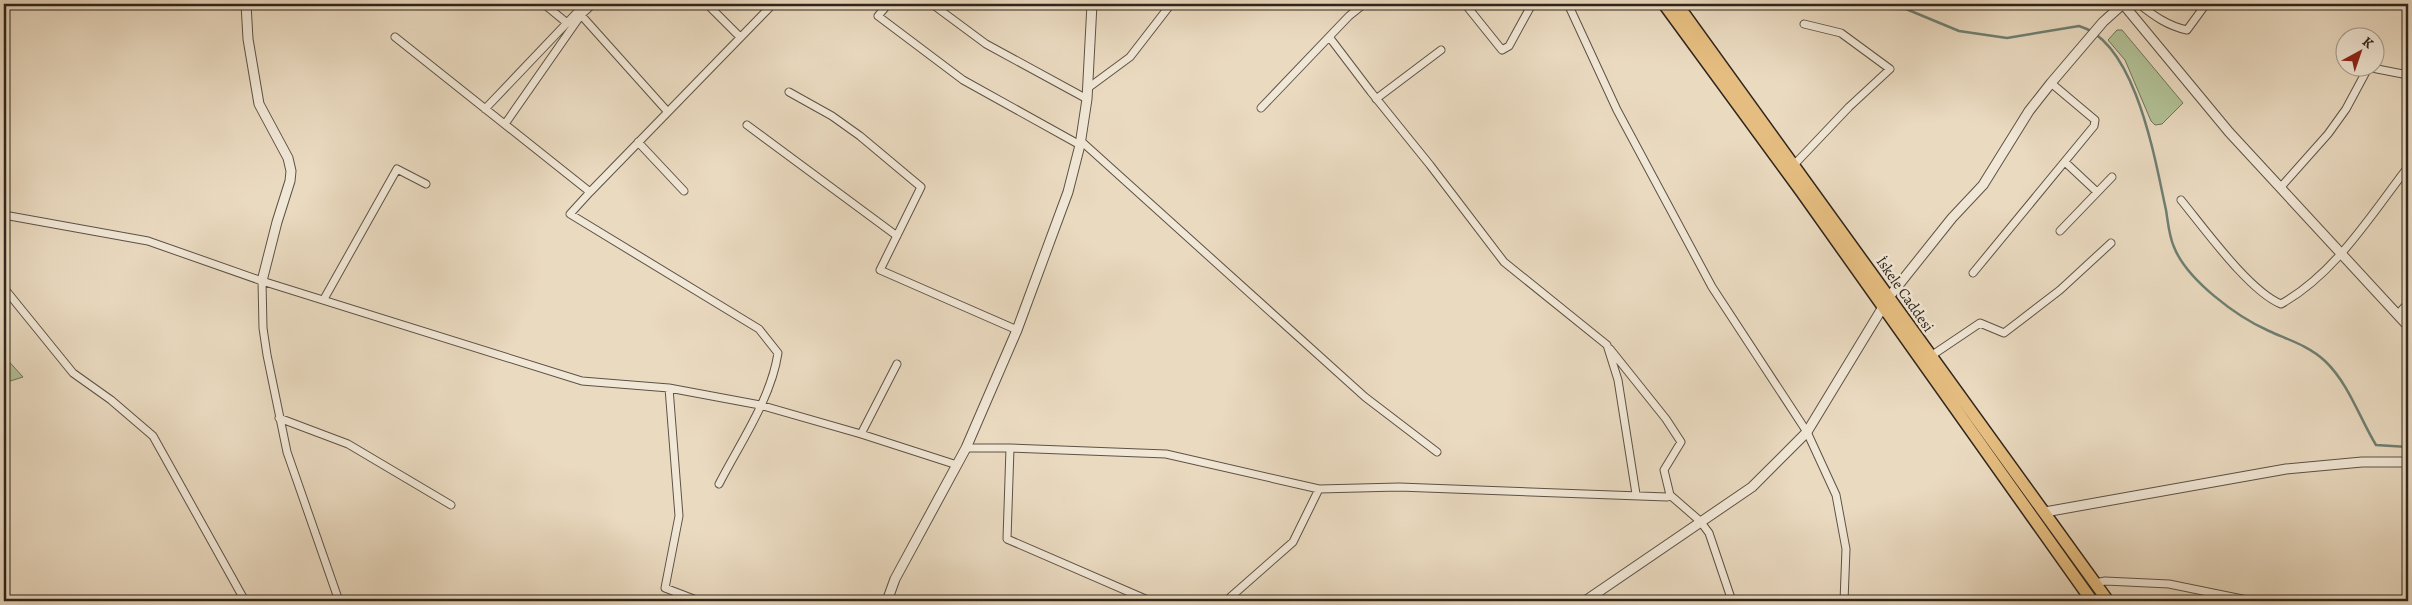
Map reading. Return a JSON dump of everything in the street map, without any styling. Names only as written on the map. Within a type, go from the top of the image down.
[{"type":"main road","points":[[1664,4],[1791,168]]},
{"type":"main road","name":"İskele Caddesi","points":[[1677,4],[1886,302],[1931,356],[2108,601]]},
{"type":"main road","points":[[1886,302],[2092,601]]},
{"type":"street","points":[[246,4],[253,76],[259,104],[288,158],[291,171],[290,181],[262,281],[264,337],[286,452],[339,601]]},
{"type":"street","points":[[544,4],[568,22]]},
{"type":"street","points":[[485,109],[585,4]]},
{"type":"street","points":[[505,124],[581,14],[593,4]]},
{"type":"street","points":[[707,4],[740,37]]},
{"type":"street","points":[[719,484],[760,405],[775,369],[778,353],[759,329],[570,214],[773,4]]},
{"type":"street","points":[[888,4],[878,16],[963,80],[1080,143],[1365,397],[1437,452]]},
{"type":"street","points":[[932,4],[986,44],[1087,99]]},
{"type":"street","points":[[887,601],[894,579],[966,448],[1017,330],[1068,192],[1080,143],[1087,99],[1092,4]]},
{"type":"street","points":[[1088,88],[1130,57],[1171,4]]},
{"type":"street","points":[[1261,108],[1364,4]]},
{"type":"street","points":[[1465,4],[1502,50],[1509,46],[1532,4]]},
{"type":"street","points":[[1568,4],[1617,110],[1712,288],[1807,432],[1836,495],[1846,549],[1845,599]]},
{"type":"street","points":[[1585,601],[1752,487],[1807,432],[1886,302],[1952,218],[1983,184],[2028,111],[2103,22],[2123,4],[2229,132],[2408,326]]},
{"type":"street","points":[[2139,4],[2152,15],[2175,28],[2187,30],[2206,4]]},
{"type":"street","points":[[581,14],[668,111]]},
{"type":"street","points":[[1791,168],[1849,107],[1890,69],[1841,33],[1804,24]]},
{"type":"street","points":[[395,38],[590,192]]},
{"type":"street","points":[[1330,38],[1504,262],[1607,345],[1666,419],[1681,442],[1664,470],[1670,495],[1700,521],[1709,534],[1732,601]]},
{"type":"street","points":[[1376,99],[1441,50]]},
{"type":"street","points":[[2384,70],[2408,74]]},
{"type":"street","points":[[2280,188],[2328,134],[2346,109],[2363,78]]},
{"type":"street","points":[[1973,273],[2094,126],[2095,120],[2052,83]]},
{"type":"street","points":[[789,92],[832,116],[860,136],[921,187],[880,270],[1017,330]]},
{"type":"street","points":[[747,125],[897,236]]},
{"type":"street","points":[[638,142],[684,191]]},
{"type":"street","points":[[2065,162],[2097,192]]},
{"type":"street","points":[[2181,200],[2243,273],[2270,300],[2281,304],[2298,295],[2340,254],[2408,167]]},
{"type":"street","points":[[324,299],[397,168],[426,184]]},
{"type":"street","points":[[2060,231],[2112,176]]},
{"type":"street","points":[[4,215],[148,241],[262,281],[582,381],[669,388],[760,405],[861,434],[957,465]]},
{"type":"street","points":[[1931,356],[1980,323],[2004,333],[2060,290],[2111,244]]},
{"type":"street","points":[[4,288],[73,373],[110,400],[153,436],[245,601]]},
{"type":"street","points":[[2397,315],[2408,303]]},
{"type":"street","points":[[1607,345],[1618,380],[1636,494]]},
{"type":"street","points":[[861,434],[898,364]]},
{"type":"street","points":[[669,388],[679,516],[665,588],[699,601]]},
{"type":"street","points":[[279,418],[348,444],[451,504]]},
{"type":"street","points":[[966,448],[1166,454],[1319,489],[1399,487],[1636,494],[1667,497],[1670,495]]},
{"type":"street","points":[[1010,448],[1007,539],[1150,601]]},
{"type":"street","points":[[2045,512],[2286,468],[2362,462],[2408,462]]},
{"type":"street","points":[[1226,601],[1293,542],[1319,489]]},
{"type":"street","points":[[2095,583],[2106,580],[2169,584],[2252,601]]},
{"type":"green space","points":[[2117,30],[2122,30],[2183,103],[2162,124],[2155,125],[2151,121],[2125,60],[2108,40]]},
{"type":"green space","points":[[4,356],[23,377],[4,383]]},
{"type":"waterway","points":[[1821,4],[1826,8],[1906,9],[1959,31],[2007,38],[2079,26],[2099,36],[2115,54],[2129,78],[2140,105],[2156,162],[2171,238],[2181,260],[2190,272],[2214,296],[2242,317],[2306,347],[2325,361],[2341,380],[2376,445],[2408,447]]}]
